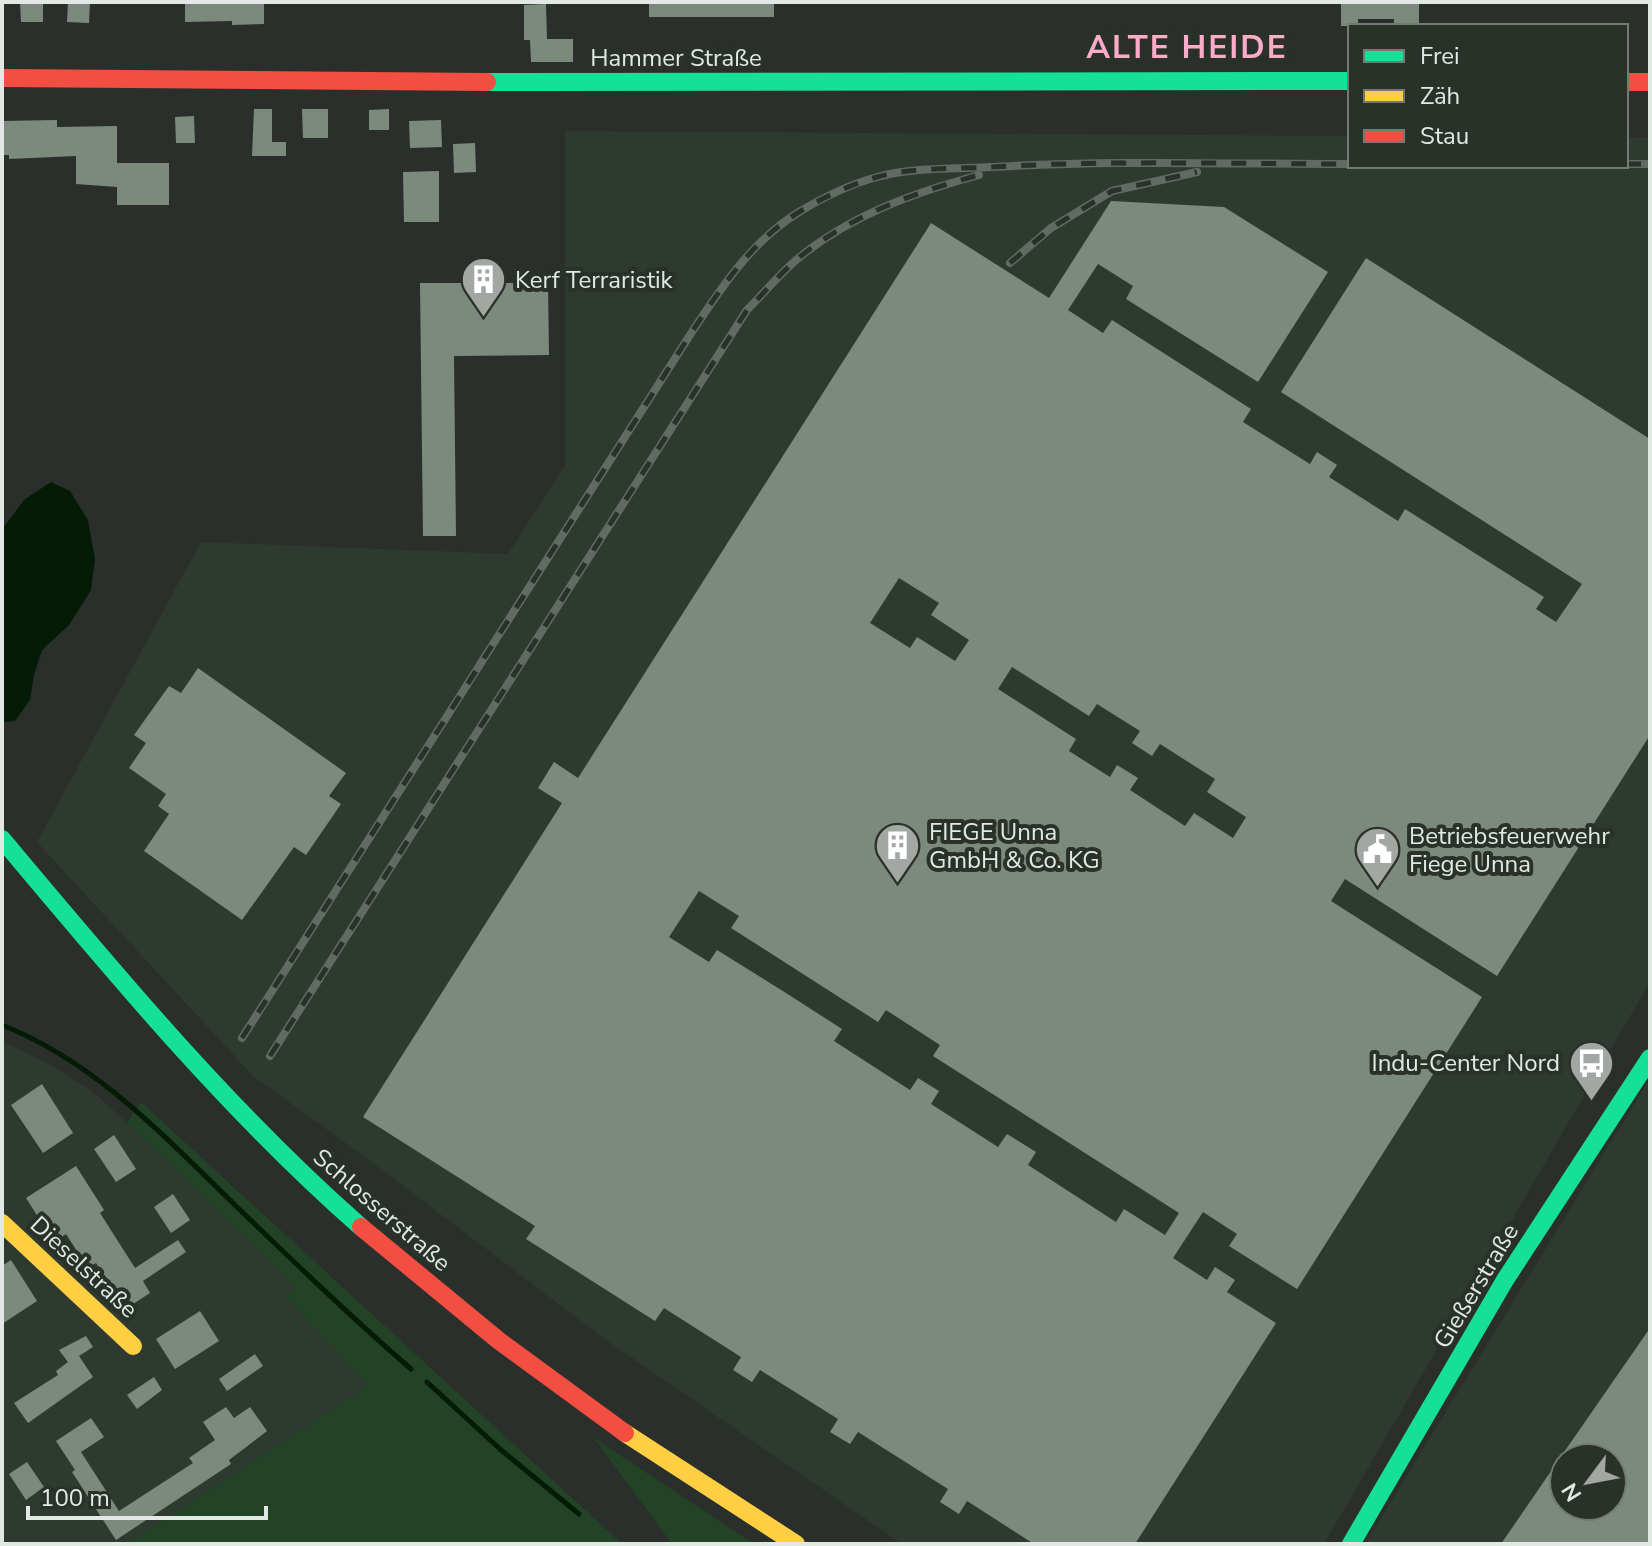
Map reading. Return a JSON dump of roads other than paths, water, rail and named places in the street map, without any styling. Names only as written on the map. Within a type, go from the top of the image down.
[{"type":"street","name":"Hammer Straße","points":[[2,78],[560,83],[1348,81]]},
{"type":"street","points":[[1628,82],[1650,82]]},
{"type":"street","name":"Schlosserstraße","points":[[2,839],[189,1059],[300,1171],[376,1240],[545,1375],[683,1473],[796,1544]]},
{"type":"street","name":"Gießerstraße","points":[[1351,1544],[1505,1280],[1650,1058]]},
{"type":"street","name":"Dieselstraße","points":[[2,1223],[133,1346]]},
{"type":"waterway","points":[[2,1025],[68,1059],[128,1104],[411,1369]]},
{"type":"waterway","points":[[427,1382],[501,1450],[579,1514]]},
{"type":"railway","points":[[242,1038],[700,320],[737,269],[781,224],[847,187],[905,172],[1081,164],[1348,164]]},
{"type":"railway","points":[[1628,164],[1650,164]]},
{"type":"railway","points":[[1010,263],[1051,228],[1112,191],[1197,172]]},
{"type":"railway","points":[[270,1056],[747,310],[795,261],[837,231],[906,198],[979,175]]},
{"type":"place","name":"Kerf Terraristik","points":[[484,319]]},
{"type":"place","name":"FIEGE Unna GmbH & Co. KG","points":[[898,885]]},
{"type":"place","name":"Betriebsfeuerwehr Fiege Unna","points":[[1378,889]]},
{"type":"place","name":"Indu-Center Nord","points":[[1591,1102]]},
{"type":"district","name":"ALTE HEIDE","points":[[1187,47]]}]
